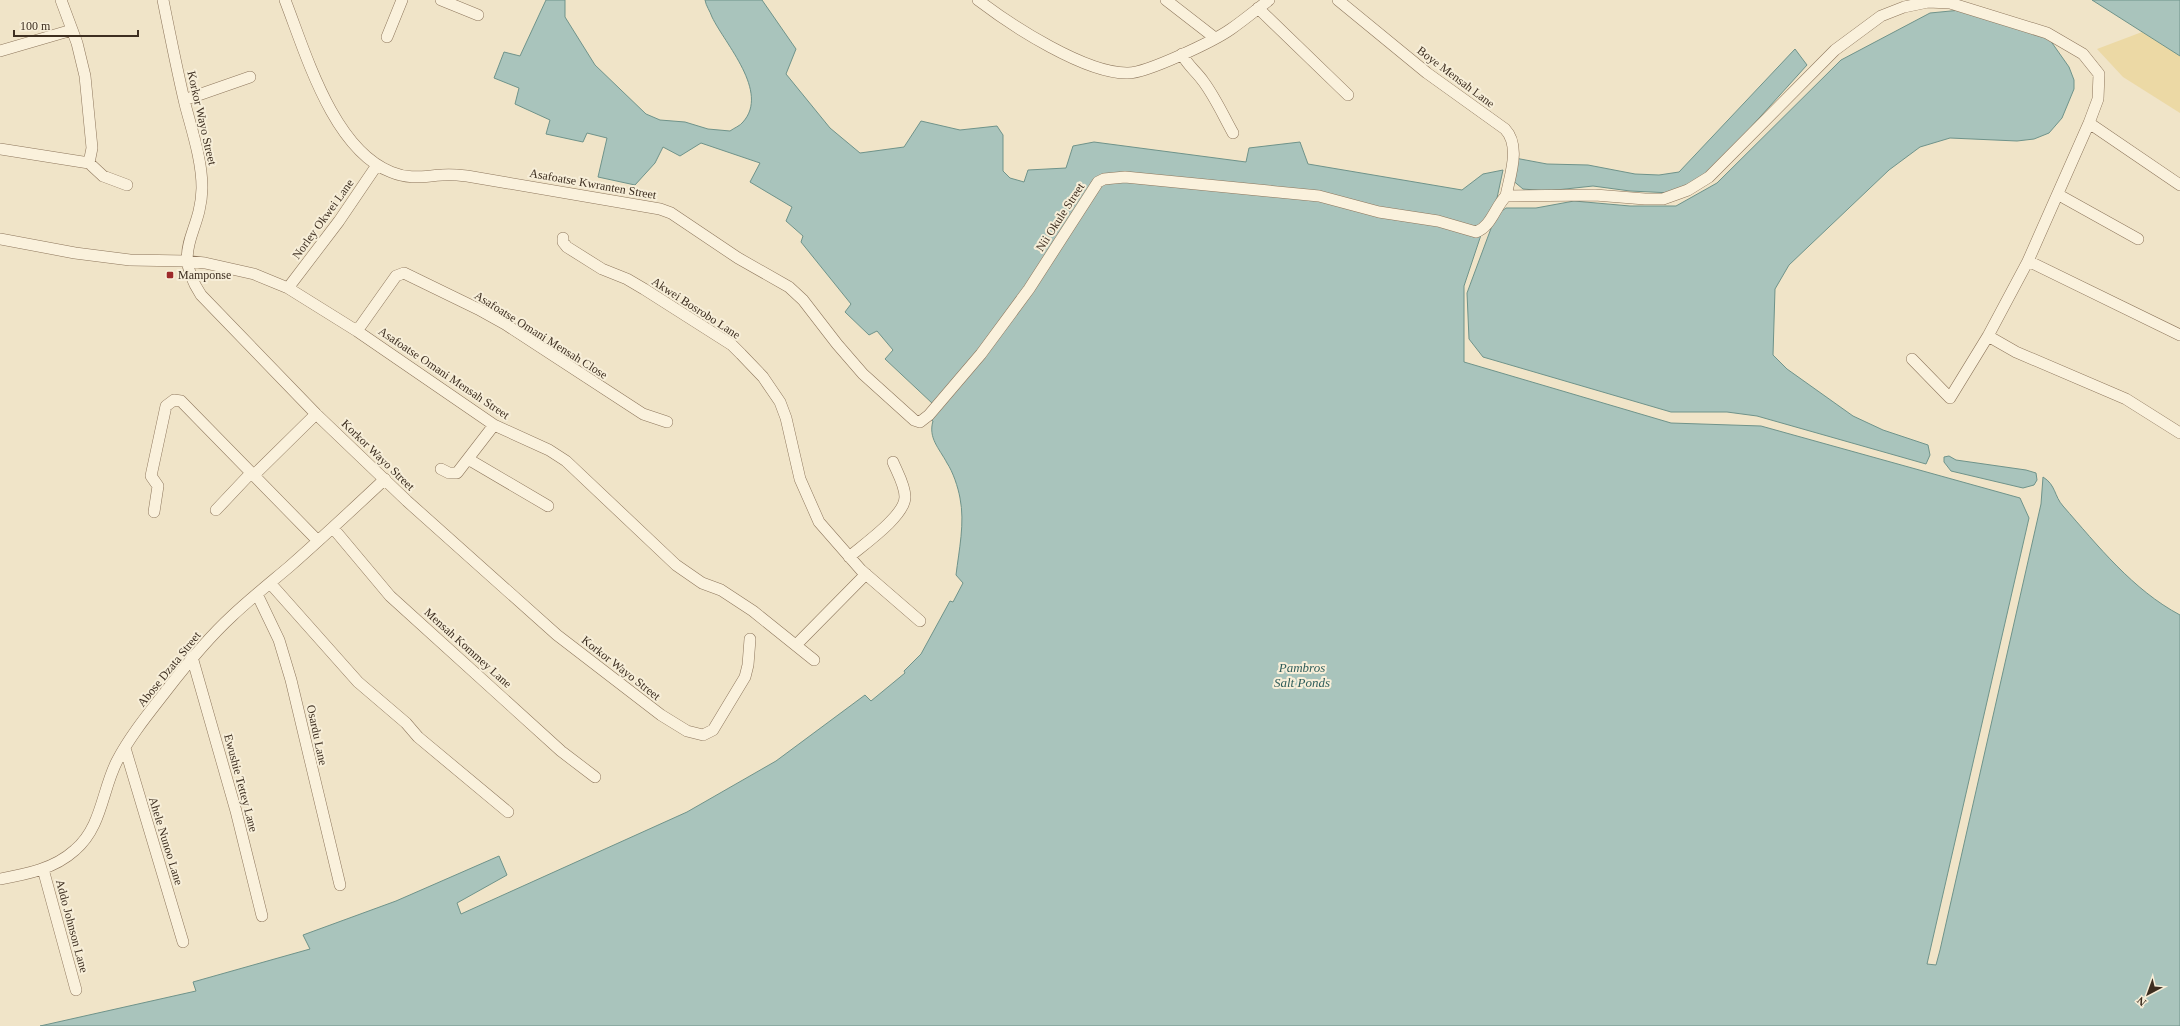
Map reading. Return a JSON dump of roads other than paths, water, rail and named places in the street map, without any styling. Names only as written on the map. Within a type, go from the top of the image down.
[{"type":"street","points":[[61,0],[72,30],[87,90],[92,148],[89,164]]},
{"type":"street","name":"Korkor Wayo Street","points":[[163,0],[184,100],[201,170],[202,189],[199,209],[186,254],[188,272],[201,295],[316,414],[385,479],[557,635],[633,696],[687,731],[702,735],[713,730],[745,677],[748,665],[750,638]]},
{"type":"street","name":"Asafoatse Kwranten Street","points":[[285,0],[318,82],[335,116],[354,144],[377,165],[392,173],[410,177],[425,178],[445,174],[467,176],[660,209],[670,213],[738,258],[789,287],[802,300],[863,374],[914,420],[920,422]]},
{"type":"street","points":[[387,37],[402,0]]},
{"type":"street","points":[[441,0],[478,15]]},
{"type":"street","points":[[978,0],[1032,37],[1106,71],[1130,74],[1153,68],[1215,38],[1230,30],[1269,0]]},
{"type":"street","points":[[1166,0],[1215,38]]},
{"type":"street","name":"Boye Mensah Lane","points":[[1338,0],[1427,73],[1505,129],[1511,136],[1514,145],[1506,196]]},
{"type":"street","points":[[1506,196],[1595,195],[1663,199],[1688,190],[1709,177],[1814,69],[1857,32],[1881,16],[1904,7],[1928,2],[1950,3],[2034,28],[2065,42],[2083,54],[2099,74],[2098,99],[2090,123],[2059,195],[2028,261],[1988,336],[1950,398],[1912,359]]},
{"type":"street","points":[[1258,8],[1348,96]]},
{"type":"street","points":[[0,51],[72,30]]},
{"type":"street","points":[[1182,54],[1187,64],[1202,79],[1210,91],[1233,133]]},
{"type":"street","points":[[184,100],[250,77]]},
{"type":"street","points":[[2090,123],[2180,185]]},
{"type":"street","points":[[0,149],[89,164],[103,176],[127,185]]},
{"type":"street","name":"Norley Okwei Lane","points":[[288,288],[339,221],[377,165]]},
{"type":"street","name":"Nii Okule Street","points":[[920,422],[929,415],[985,348],[1029,289],[1098,182],[1104,179],[1125,177],[1319,196],[1379,212],[1438,221],[1476,232],[1486,227],[1498,203],[1506,196]]},
{"type":"street","points":[[2059,195],[2138,239]]},
{"type":"street","name":"Akwei Bosrobo Lane","points":[[564,238],[563,242],[567,247],[602,269],[627,279],[644,289],[732,345],[763,377],[780,402],[786,418],[800,479],[819,522],[849,557],[866,574],[920,620]]},
{"type":"street","name":"Asafoatse Omani Mensah Street","points":[[0,239],[75,253],[130,260],[186,261],[254,274],[288,288],[357,331],[494,425],[549,450],[566,461],[679,568],[702,583],[721,590],[753,611],[814,660]]},
{"type":"street","points":[[2028,261],[2180,335]]},
{"type":"street","name":"Asafoatse Omani Mensah Close","points":[[357,331],[396,276],[404,273],[478,309],[638,411],[650,417],[667,422]]},
{"type":"street","points":[[1988,336],[2016,352],[2126,399],[2180,433]]},
{"type":"street","points":[[154,512],[158,486],[151,476],[166,406],[174,400],[181,401],[318,541]]},
{"type":"street","points":[[216,510],[316,414]]},
{"type":"street","points":[[441,469],[449,473],[457,473],[494,425]]},
{"type":"street","points":[[468,459],[548,506]]},
{"type":"street","points":[[849,557],[893,518],[903,504],[905,499],[905,491],[893,462]]},
{"type":"street","name":"Abose Dzata Street","points":[[0,879],[44,869],[59,862],[76,850],[89,836],[97,820],[110,776],[125,748],[192,657],[231,617],[333,528],[385,479]]},
{"type":"street","name":"Mensah Kommey Lane","points":[[333,528],[390,596],[561,751],[595,777]]},
{"type":"street","points":[[796,645],[866,574]]},
{"type":"street","points":[[270,583],[358,682],[406,723],[418,738],[508,812]]},
{"type":"street","name":"Osardu Lane","points":[[257,594],[279,640],[291,680],[340,885]]},
{"type":"street","name":"Ewushie Tettey Lane","points":[[192,657],[236,811],[262,916]]},
{"type":"street","name":"Ahele Nunoo Lane","points":[[125,748],[183,942]]},
{"type":"street","name":"Addo Johnson Lane","points":[[44,869],[76,990]]},
{"type":"water","name":"Pambros Salt Ponds","points":[[546,0],[565,0],[565,17],[595,65],[646,114],[660,120],[685,122],[708,129],[730,131],[740,125],[750,110],[751,97],[748,83],[742,68],[712,17],[705,0],[762,0],[796,49],[786,74],[830,128],[860,153],[904,147],[921,121],[960,130],[997,126],[1003,135],[1003,171],[1010,178],[1024,182],[1028,170],[1066,168],[1073,146],[1094,142],[1246,162],[1249,148],[1300,142],[1308,164],[1462,190],[1483,174],[1503,170],[1497,198],[1483,229],[1464,286],[1464,362],[1671,423],[1761,426],[2020,498],[2029,518],[1927,964],[1936,965],[1940,950],[2041,504],[2043,477],[2053,487],[2063,506],[2117,566],[2147,593],[2180,615],[2180,1026],[40,1026],[196,991],[193,982],[310,949],[303,935],[396,901],[499,856],[507,875],[457,903],[461,914],[687,812],[776,761],[865,695],[871,701],[905,673],[904,671],[921,654],[950,601],[953,602],[963,583],[956,575],[962,527],[960,498],[957,484],[933,438],[933,421],[925,415],[933,404],[885,359],[893,350],[877,331],[869,335],[845,312],[851,304],[801,242],[803,236],[786,221],[792,207],[750,182],[760,163],[701,143],[680,156],[663,147],[655,163],[635,185],[598,177],[607,138],[587,133],[583,142],[546,134],[550,120],[515,104],[519,88],[494,78],[504,52],[520,56]]},
{"type":"water","points":[[2092,0],[2180,0],[2180,56]]},
{"type":"water","points":[[1961,10],[2028,28],[2050,40],[2069,67],[2074,80],[2074,89],[2062,118],[2049,133],[2034,139],[2017,141],[1950,138],[1920,147],[1889,170],[1789,265],[1775,289],[1773,355],[1787,369],[1853,416],[1883,430],[1928,445],[1930,455],[1926,464],[1757,416],[1727,412],[1671,412],[1483,357],[1469,339],[1467,293],[1496,215],[1506,208],[1536,208],[1574,201],[1630,206],[1676,206],[1717,183],[1841,60],[1930,13]]},
{"type":"water","points":[[1795,49],[1807,65],[1714,168],[1691,185],[1672,193],[1630,191],[1593,186],[1547,191],[1523,189],[1511,179],[1515,158],[1547,164],[1588,165],[1635,174],[1659,175],[1679,172]]},
{"type":"water","points":[[1949,456],[1956,460],[2026,470],[2036,473],[2037,480],[2034,485],[2023,488],[1951,471],[1944,462],[1944,457]]},
{"type":"place","name":"Mamponse","points":[[170,275]]}]
